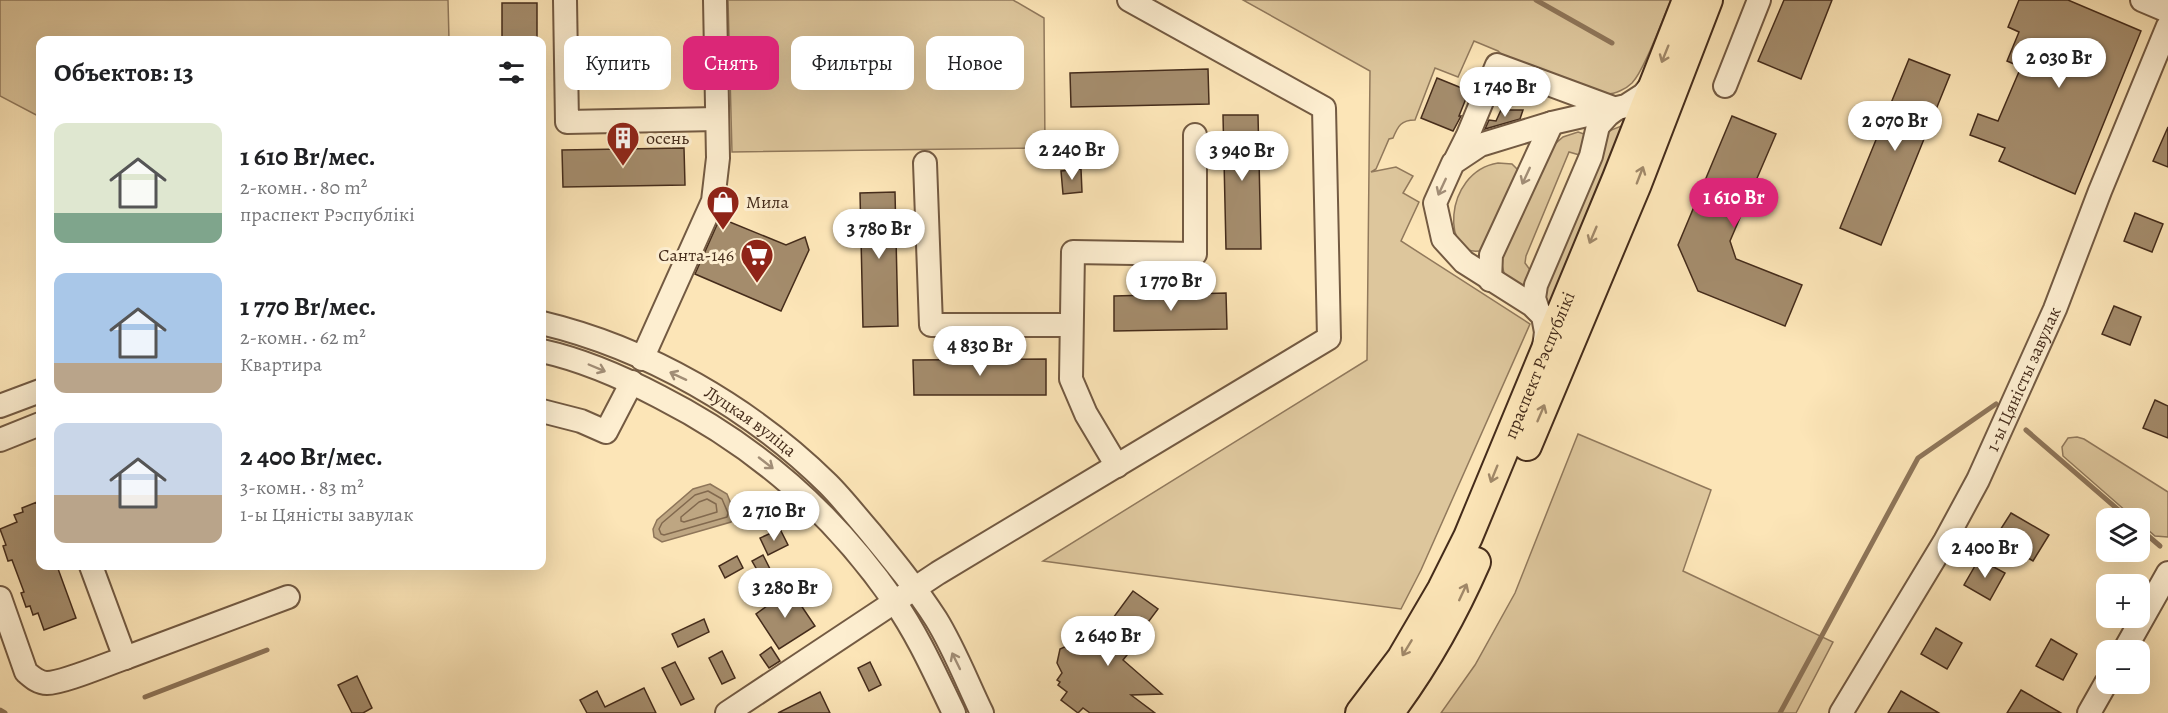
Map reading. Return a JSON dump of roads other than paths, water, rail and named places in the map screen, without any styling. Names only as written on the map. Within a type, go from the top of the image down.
[{"type":"main road","name":"праспект Рэспублікі","points":[[1360,713],[1401,659],[1442,589],[1468,537],[1687,0]]},
{"type":"main road","name":"праспект Рэспублікі","points":[[1389,713],[1434,648],[1499,513],[1636,184],[1708,0]]},
{"type":"street","points":[[565,0],[567,122],[717,119]]},
{"type":"street","points":[[642,358],[713,201],[718,158],[715,0]]},
{"type":"street","points":[[728,713],[938,573],[1329,338],[1324,108],[1129,0]]},
{"type":"street","points":[[1725,86],[1759,0]]},
{"type":"street","points":[[2142,0],[2168,11]]},
{"type":"street","name":"1-ы Цяністы завулак","points":[[1841,713],[1945,541],[1978,480],[2055,309],[2100,191],[2168,26]]},
{"type":"street","points":[[1540,363],[1546,332],[1543,316],[1538,310],[1464,262],[1443,239],[1435,203],[1468,135],[1497,65],[1616,109]]},
{"type":"street","points":[[1454,163],[1480,145],[1552,123],[1616,109],[1636,100],[1654,82]]},
{"type":"street","points":[[1538,310],[1534,298],[1536,285],[1591,156],[1598,126],[1616,109]]},
{"type":"street","points":[[1490,280],[1490,262],[1494,248],[1552,123]]},
{"type":"street","points":[[1117,466],[1086,414],[1071,379],[1072,252],[1195,254],[1195,135]]},
{"type":"street","points":[[925,163],[931,325],[1071,325]]},
{"type":"street","name":"Луцкая вуліца","points":[[546,324],[591,337],[642,358],[697,385],[739,411],[799,456],[830,485],[916,589],[937,622],[982,713]]},
{"type":"street","name":"Луцкая вуліца","points":[[546,352],[582,361],[632,382],[714,426],[784,477],[817,508],[871,569],[895,602],[954,713]]},
{"type":"street","points":[[546,412],[581,421],[606,432],[632,382]]},
{"type":"street","points":[[0,406],[36,392]]},
{"type":"street","points":[[0,440],[36,426]]},
{"type":"street","points":[[93,570],[125,658]]},
{"type":"street","points":[[2131,640],[2165,584]]},
{"type":"street","points":[[0,598],[26,672],[35,680],[46,683],[59,681],[125,658],[288,597]]},
{"type":"street","points":[[2089,713],[2100,694]]},
{"type":"water","points":[[710,484],[727,494],[735,514],[731,522],[662,542],[654,537],[653,529],[657,520],[693,489]]},
{"type":"waterway","points":[[1536,0],[1612,43]]},
{"type":"waterway","points":[[1780,713],[1918,458],[1996,404]]},
{"type":"waterway","points":[[2026,430],[2116,508]]},
{"type":"waterway","points":[[2150,537],[2160,546]]},
{"type":"waterway","points":[[145,697],[267,650]]},
{"type":"waterway","points":[[0,710],[5,713]]},
{"type":"place","name":"осень","points":[[623,167]]},
{"type":"place","name":"Мила","points":[[723,231]]},
{"type":"place","name":"Санта-146","points":[[757,284]]}]
